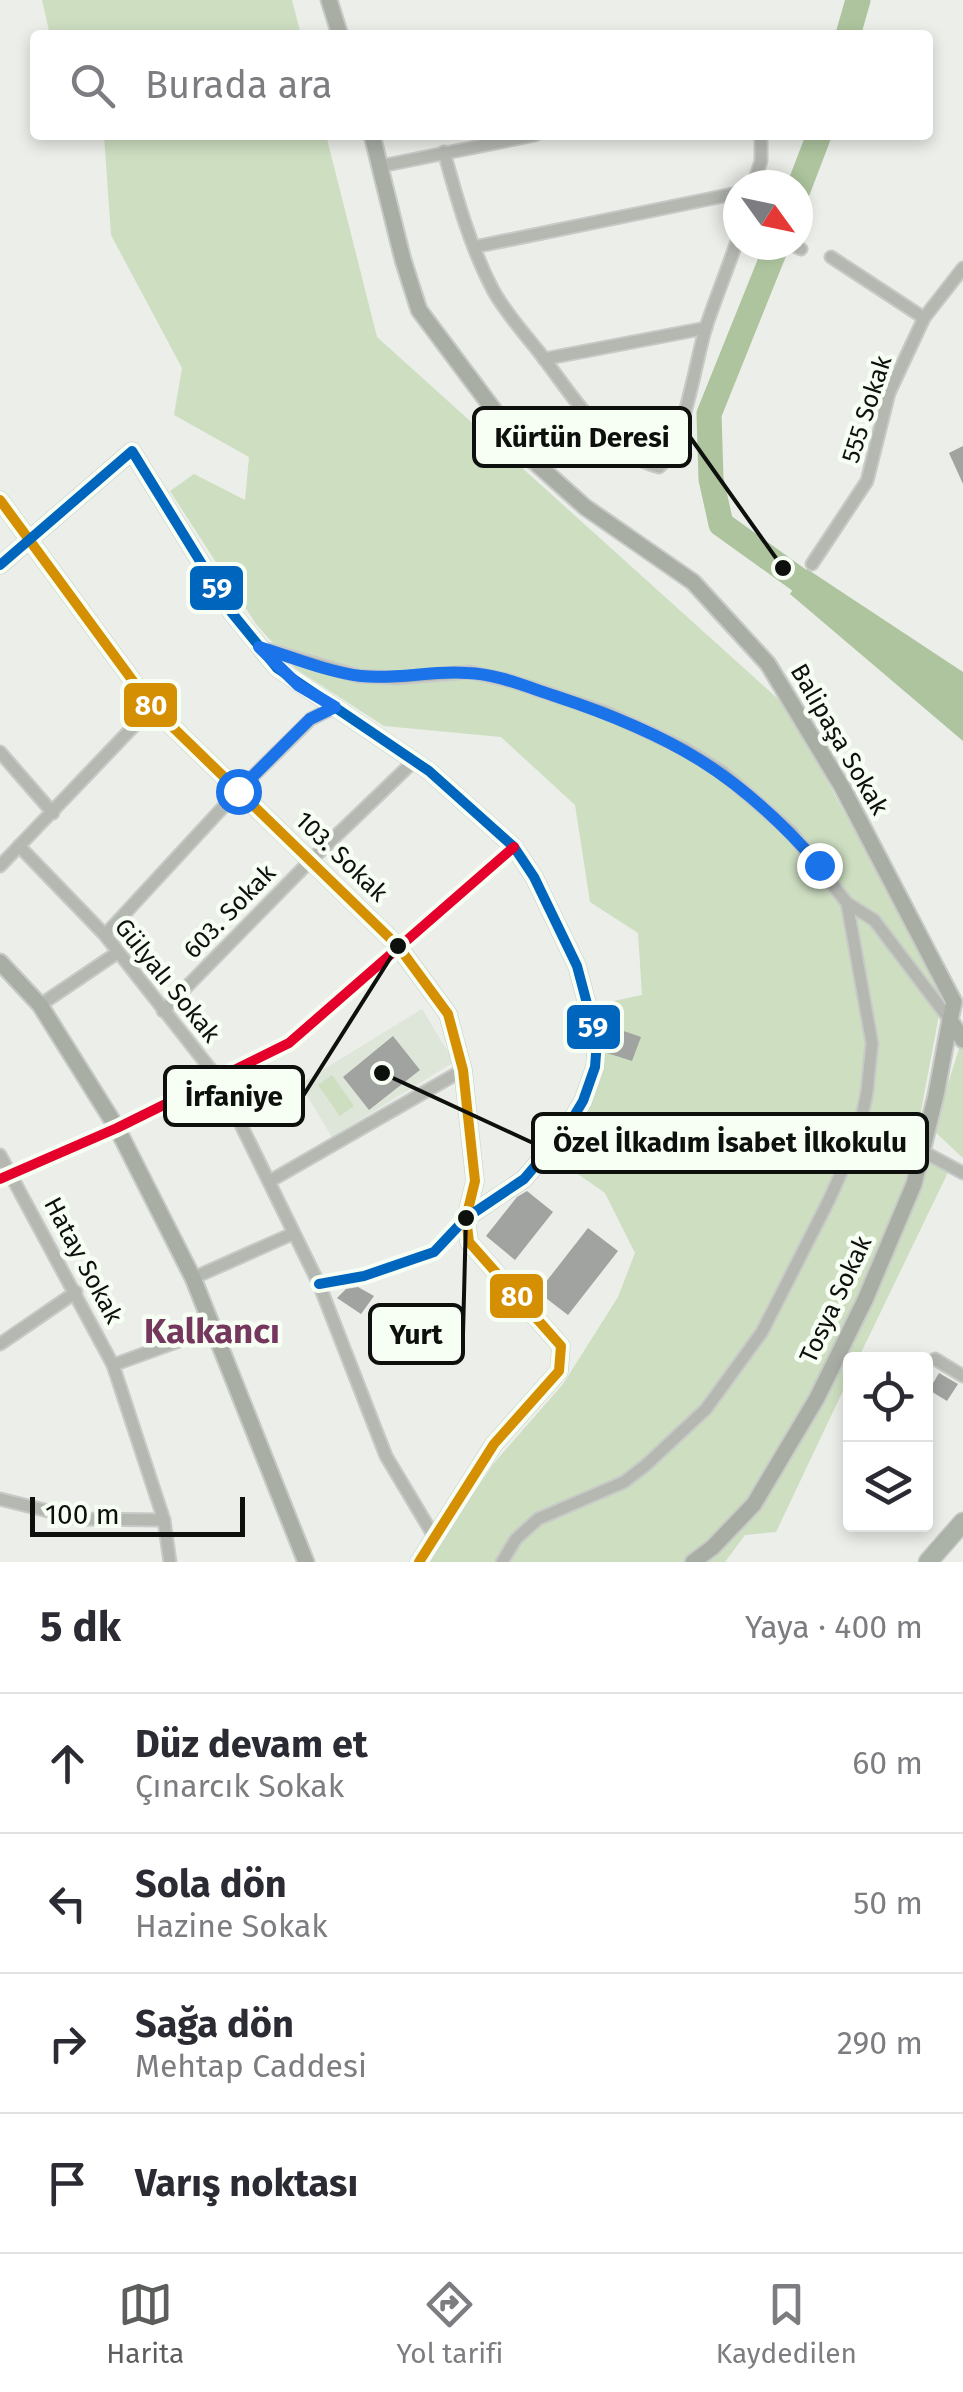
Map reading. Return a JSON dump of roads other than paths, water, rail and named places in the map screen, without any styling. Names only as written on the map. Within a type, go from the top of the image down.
[{"type":"main road","points":[[928,1562],[963,1522]]},
{"type":"street","points":[[329,0],[338,30]]},
{"type":"street","name":"Balipaşa Sokak","points":[[373,140],[402,260],[419,310],[529,456],[585,507],[693,582],[768,664],[842,787],[954,1002],[950,1020]]},
{"type":"street","points":[[381,166],[508,140]]},
{"type":"street","points":[[758,170],[761,140]]},
{"type":"street","points":[[444,152],[474,247],[494,292],[587,415],[620,447],[659,468],[677,440],[706,328],[730,260]]},
{"type":"street","points":[[474,247],[723,196]]},
{"type":"street","points":[[831,256],[924,318]]},
{"type":"street","name":"555 Sokak","points":[[812,564],[866,481],[890,394],[924,318],[963,268]]},
{"type":"street","points":[[544,359],[706,328]]},
{"type":"street","points":[[0,565],[132,451],[232,613],[259,647],[298,685],[414,761],[514,848],[534,877],[578,966],[597,1040],[595,1067],[565,1131],[524,1179],[466,1218],[434,1252],[364,1276],[319,1284]]},
{"type":"street","name":"103. Sokak","points":[[0,500],[152,707],[398,946],[448,1014],[462,1070],[475,1181],[466,1218]]},
{"type":"street","name":"Balipaşa Sokak","points":[[259,647],[358,676],[396,678],[470,672],[510,681],[604,712],[683,748],[757,799],[800,843],[847,903],[874,920],[963,1040]]},
{"type":"street","points":[[0,866],[152,707]]},
{"type":"street","points":[[105,934],[310,719],[335,707]]},
{"type":"street","points":[[0,752],[52,812]]},
{"type":"street","name":"603. Sokak","points":[[163,1011],[414,761]]},
{"type":"street","name":"Gülyalı Sokak","points":[[19,846],[105,934],[219,1080],[319,1284],[386,1456],[436,1538]]},
{"type":"street","points":[[6,1175],[117,1128],[289,1043],[514,848]]},
{"type":"street","points":[[502,1562],[516,1539],[538,1518],[624,1482],[646,1465],[706,1409],[762,1332],[858,1134],[867,1092],[872,1043],[847,903]]},
{"type":"street","points":[[40,1005],[117,953]]},
{"type":"street","points":[[0,962],[40,1005],[117,1128],[215,1328],[306,1562]]},
{"type":"street","name":"Tosya Sokak","points":[[693,1562],[754,1504],[817,1398],[865,1300],[914,1184],[950,1020]]},
{"type":"street","points":[[270,1180],[462,1070]]},
{"type":"street","points":[[922,1151],[963,1173]]},
{"type":"street","name":"Hatay Sokak","points":[[0,1155],[6,1175],[76,1292],[113,1365],[164,1520],[170,1562]]},
{"type":"street","points":[[419,1562],[494,1444],[559,1372],[561,1346],[469,1242],[466,1218]]},
{"type":"street","points":[[193,1278],[292,1234]]},
{"type":"street","points":[[0,1344],[76,1292]]},
{"type":"street","points":[[113,1365],[215,1328]]},
{"type":"street","points":[[935,1359],[963,1376]]},
{"type":"street","points":[[0,1499],[80,1519],[164,1520]]},
{"type":"waterway","points":[[849,30],[858,0]]},
{"type":"waterway","points":[[806,170],[817,140]]},
{"type":"waterway","points":[[771,260],[709,414],[711,479],[721,524],[824,598]]},
{"type":"place","name":"Kürtün Deresi","points":[[783,568]]},
{"type":"place","name":"İrfaniye","points":[[398,946]]},
{"type":"place","name":"Özel İlkadım İsabet İlkokulu","points":[[382,1073]]},
{"type":"place","name":"Yurt","points":[[466,1218]]},
{"type":"district","name":"Kalkancı","points":[[212,1331]]}]
